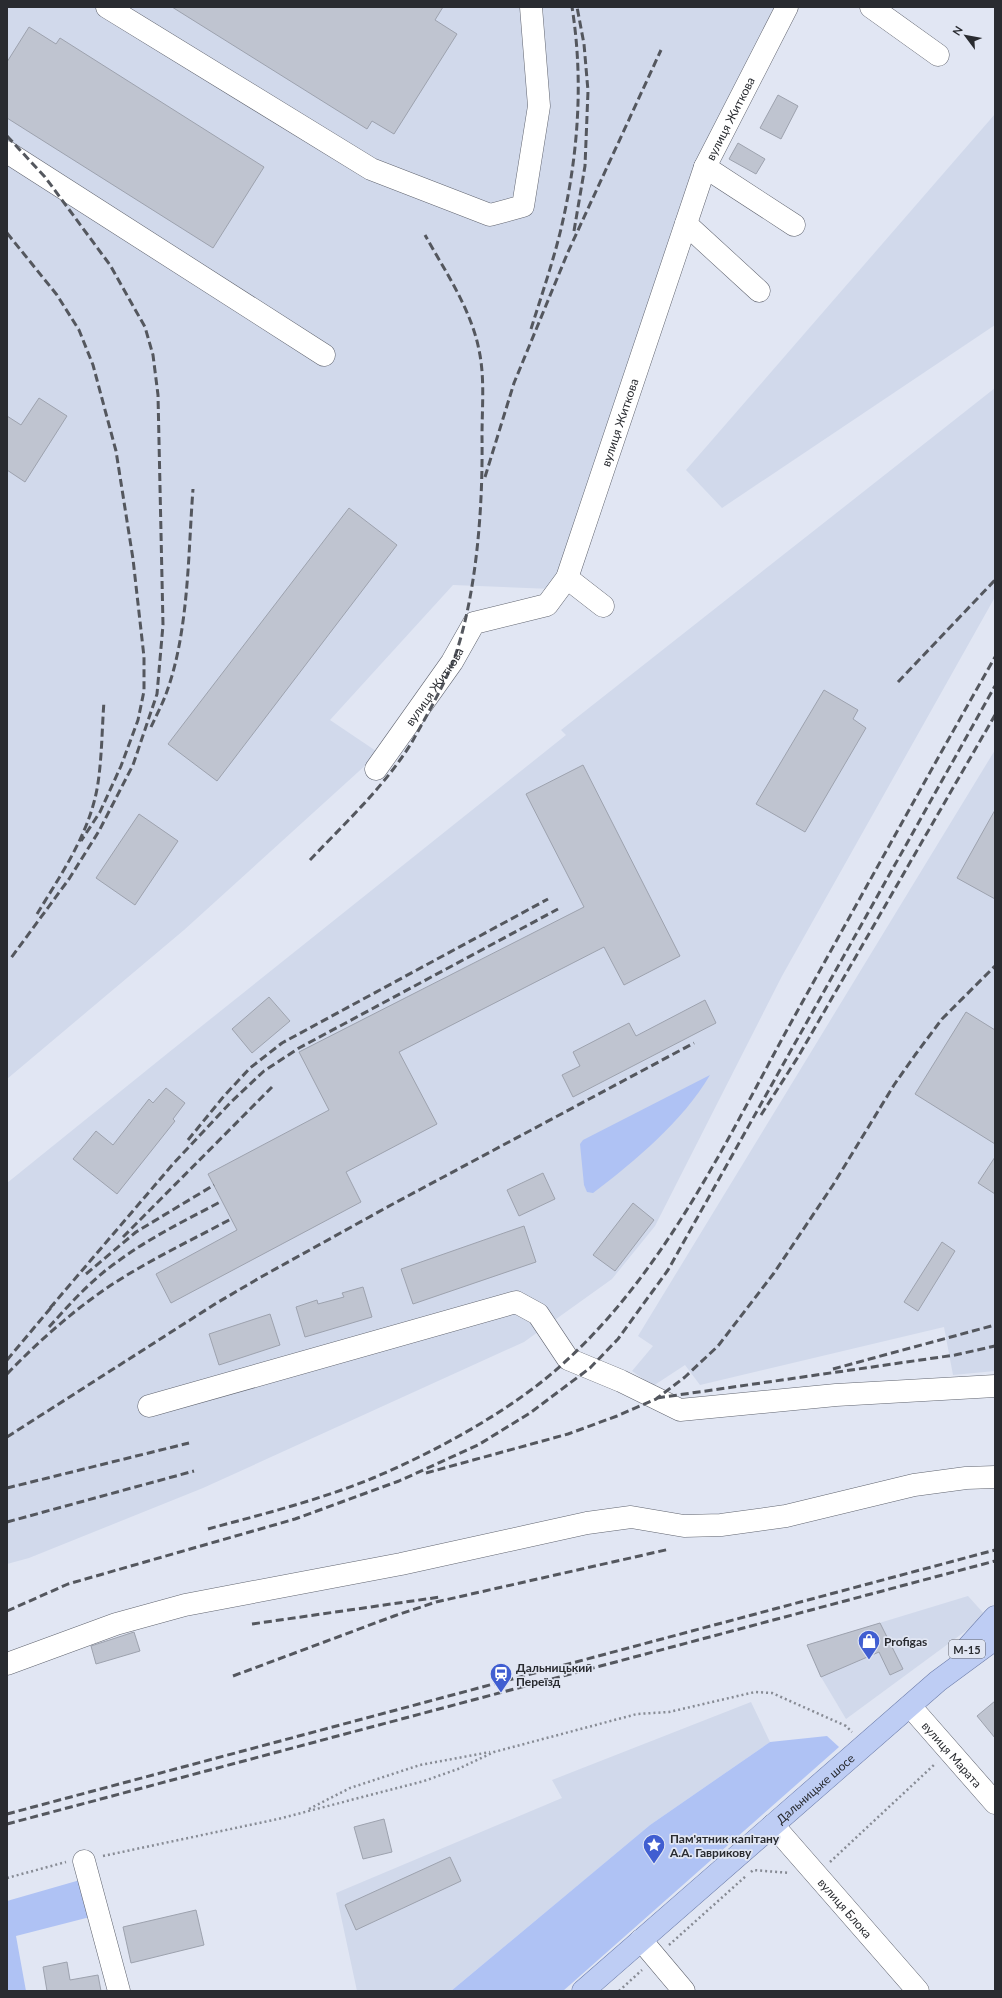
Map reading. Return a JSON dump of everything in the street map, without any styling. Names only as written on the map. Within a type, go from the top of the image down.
[{"type":"main road","name":"М-15","points":[[938,1681],[995,1618]]},
{"type":"main road","name":"М-15","points":[[938,1681],[995,1639]]},
{"type":"main road","name":"Дальницьке шосе","points":[[583,1991],[938,1681]]},
{"type":"street","points":[[107,7],[371,169],[490,215],[523,206],[539,106],[531,7]]},
{"type":"street","name":"вулиця Житкова","points":[[376,769],[452,662],[474,623],[547,605],[567,578],[705,167],[787,7]]},
{"type":"street","points":[[871,7],[938,55]]},
{"type":"street","points":[[7,152],[324,355]]},
{"type":"street","points":[[705,167],[794,225]]},
{"type":"street","points":[[686,224],[759,290]]},
{"type":"street","points":[[567,578],[604,606]]},
{"type":"street","points":[[149,1406],[516,1302],[538,1314],[568,1359],[680,1410],[836,1395],[995,1386]]},
{"type":"street","points":[[7,1664],[116,1624],[185,1605],[401,1564],[587,1523],[631,1517],[684,1526],[721,1525],[786,1516],[914,1485],[966,1478],[995,1478]]},
{"type":"street","name":"вулиця Марата","points":[[910,1706],[995,1804]]},
{"type":"street","name":"вулиця Блока","points":[[773,1825],[918,1991]]},
{"type":"street","points":[[84,1860],[119,1991]]},
{"type":"street","points":[[641,1940],[684,1991]]},
{"type":"path","points":[[305,1811],[350,1788],[412,1767],[494,1752],[637,1714],[669,1712],[755,1692],[772,1693],[846,1726],[865,1744]]},
{"type":"path","points":[[619,1991],[753,1870],[816,1874],[949,1751]]},
{"type":"path","points":[[7,1878],[66,1862],[84,1860],[278,1819],[424,1781],[458,1769],[494,1752]]},
{"type":"shaded area","points":[[7,7],[778,7],[552,589],[453,585],[330,720],[379,753],[184,930],[7,1079]]},
{"type":"shaded area","points":[[995,114],[995,325],[722,508],[686,470]]},
{"type":"shaded area","points":[[995,388],[995,597],[782,976],[655,1226],[612,1279],[524,1342],[203,1488],[29,1558],[7,1564],[7,1183],[566,735],[561,730]]},
{"type":"shaded area","points":[[995,750],[995,1371],[953,1375],[944,1327],[700,1385],[685,1365],[653,1386],[632,1371],[653,1346],[638,1336]]},
{"type":"shaded area","points":[[710,1075],[686,1109],[642,1154],[593,1193],[587,1192],[584,1185],[580,1144],[583,1140]]},
{"type":"shaded area","name":"Profigas","points":[[968,1596],[986,1616],[846,1719],[821,1677],[807,1645]]},
{"type":"shaded area","points":[[751,1702],[770,1742],[650,1825],[451,1991],[357,1991],[336,1893],[562,1798],[552,1780]]},
{"type":"shaded area","points":[[827,1736],[839,1747],[563,1991],[451,1991],[650,1825],[770,1742]]},
{"type":"shaded area","points":[[80,1880],[90,1917],[16,1936],[26,1991],[7,1991],[7,1901]]},
{"type":"building","points":[[172,7],[443,7],[435,20],[457,34],[394,134],[372,121],[367,129]]},
{"type":"building","points":[[29,27],[56,44],[60,38],[264,167],[213,248],[7,118],[7,62]]},
{"type":"building","points":[[778,95],[798,106],[781,139],[760,128]]},
{"type":"building","points":[[738,143],[765,159],[756,174],[729,159]]},
{"type":"building","points":[[39,398],[67,416],[25,482],[7,470],[7,416],[21,425]]},
{"type":"building","points":[[349,508],[397,545],[217,781],[168,744]]},
{"type":"building","points":[[824,690],[858,710],[853,719],[866,728],[805,832],[756,804]]},
{"type":"building","points":[[583,765],[680,956],[624,985],[604,947],[399,1052],[437,1124],[346,1172],[361,1202],[171,1303],[156,1274],[237,1230],[208,1174],[329,1110],[299,1052],[584,907],[526,794]]},
{"type":"building","points":[[995,810],[995,899],[957,878]]},
{"type":"building","points":[[139,814],[178,841],[135,905],[96,878]]},
{"type":"building","points":[[269,997],[290,1021],[252,1053],[232,1029]]},
{"type":"building","points":[[705,1000],[716,1023],[573,1097],[562,1075],[580,1066],[573,1052],[629,1023],[636,1036]]},
{"type":"building","points":[[966,1012],[995,1030],[995,1144],[915,1094]]},
{"type":"building","points":[[166,1088],[185,1103],[173,1119],[175,1121],[117,1194],[73,1159],[96,1131],[113,1145],[149,1099],[153,1103]]},
{"type":"building","points":[[995,1157],[995,1194],[978,1183]]},
{"type":"building","points":[[543,1173],[555,1199],[519,1216],[507,1190]]},
{"type":"building","points":[[633,1203],[654,1220],[615,1271],[593,1255]]},
{"type":"building","points":[[524,1226],[536,1262],[413,1304],[401,1269]]},
{"type":"building","points":[[942,1242],[955,1251],[918,1311],[904,1302]]},
{"type":"building","points":[[363,1287],[372,1317],[305,1337],[296,1307],[317,1300],[318,1304],[344,1297],[342,1293]]},
{"type":"building","points":[[270,1314],[280,1345],[219,1365],[209,1334]]},
{"type":"building","points":[[880,1623],[903,1669],[890,1675],[879,1652],[821,1677],[807,1645]]},
{"type":"building","points":[[134,1632],[140,1651],[96,1664],[91,1646]]},
{"type":"building","points":[[995,1701],[995,1738],[977,1716]]},
{"type":"building","points":[[384,1819],[392,1852],[363,1859],[354,1827]]},
{"type":"building","points":[[450,1857],[461,1881],[356,1930],[345,1905]]},
{"type":"building","points":[[196,1910],[204,1945],[131,1963],[123,1927]]},
{"type":"building","points":[[67,1962],[70,1980],[98,1975],[101,1991],[47,1991],[43,1967]]},
{"type":"railway","points":[[531,329],[560,233],[575,149],[578,64],[572,7]]},
{"type":"railway","points":[[574,231],[585,166],[588,91],[584,44],[577,7]]},
{"type":"railway","points":[[485,477],[514,383],[568,252],[661,50]]},
{"type":"railway","points":[[7,136],[45,177],[110,265],[145,327],[153,355],[158,395],[163,625],[157,694],[133,765],[99,831],[69,879],[11,958]]},
{"type":"railway","points":[[7,233],[57,295],[79,330],[93,365],[116,451],[133,559],[144,657],[144,691],[138,720],[121,766],[100,812],[81,841]]},
{"type":"railway","points":[[310,860],[351,818],[390,774],[412,742],[449,672],[468,609],[480,521],[483,393],[481,361],[475,335],[464,305],[425,235]]},
{"type":"railway","points":[[151,727],[166,694],[174,670],[179,645],[186,593],[193,489]]},
{"type":"railway","points":[[898,682],[995,580]]},
{"type":"railway","points":[[208,1529],[333,1493],[373,1478],[417,1458],[462,1435],[505,1408],[544,1380],[584,1344],[620,1304],[652,1262],[682,1217],[737,1123],[788,1028],[995,657]]},
{"type":"railway","points":[[7,1611],[68,1584],[295,1519],[399,1481],[478,1445],[530,1413],[590,1368],[618,1339],[668,1270],[995,686]]},
{"type":"railway","points":[[37,914],[74,851],[89,818],[98,783],[104,701]]},
{"type":"railway","points":[[761,1115],[798,1057],[995,715]]},
{"type":"railway","points":[[188,1140],[224,1096],[250,1068],[282,1043],[548,899]]},
{"type":"railway","points":[[50,1308],[173,1164],[231,1102],[264,1071],[299,1048],[558,909]]},
{"type":"railway","points":[[426,1473],[568,1434],[617,1416],[656,1399],[685,1377],[718,1346],[774,1273],[833,1185],[894,1085],[942,1019],[995,966]]},
{"type":"railway","points":[[7,1437],[215,1304],[261,1277],[391,1205],[694,1043]]},
{"type":"railway","points":[[123,1237],[272,1087]]},
{"type":"railway","points":[[86,1274],[136,1232],[214,1185]]},
{"type":"railway","points":[[49,1327],[73,1301],[107,1269],[155,1237],[222,1201]]},
{"type":"railway","points":[[7,1374],[52,1331],[101,1292],[148,1263],[231,1219]]},
{"type":"railway","points":[[7,1360],[54,1304]]},
{"type":"railway","points":[[833,1369],[995,1325]]},
{"type":"railway","points":[[657,1398],[955,1355],[995,1346]]},
{"type":"railway","points":[[7,1488],[189,1443]]},
{"type":"railway","points":[[7,1522],[194,1471]]},
{"type":"railway","points":[[233,1676],[394,1616],[436,1602],[670,1549]]},
{"type":"railway","points":[[7,1814],[995,1550]]},
{"type":"railway","points":[[7,1824],[995,1561]]},
{"type":"railway","points":[[252,1624],[440,1597]]},
{"type":"place","name":"Profigas","points":[[869,1660]]},
{"type":"place","name":"Дальницький Переїзд","points":[[501,1694]]},
{"type":"place","name":"Пам'ятник капітану А.А. Гаврикову","points":[[654,1864]]}]
